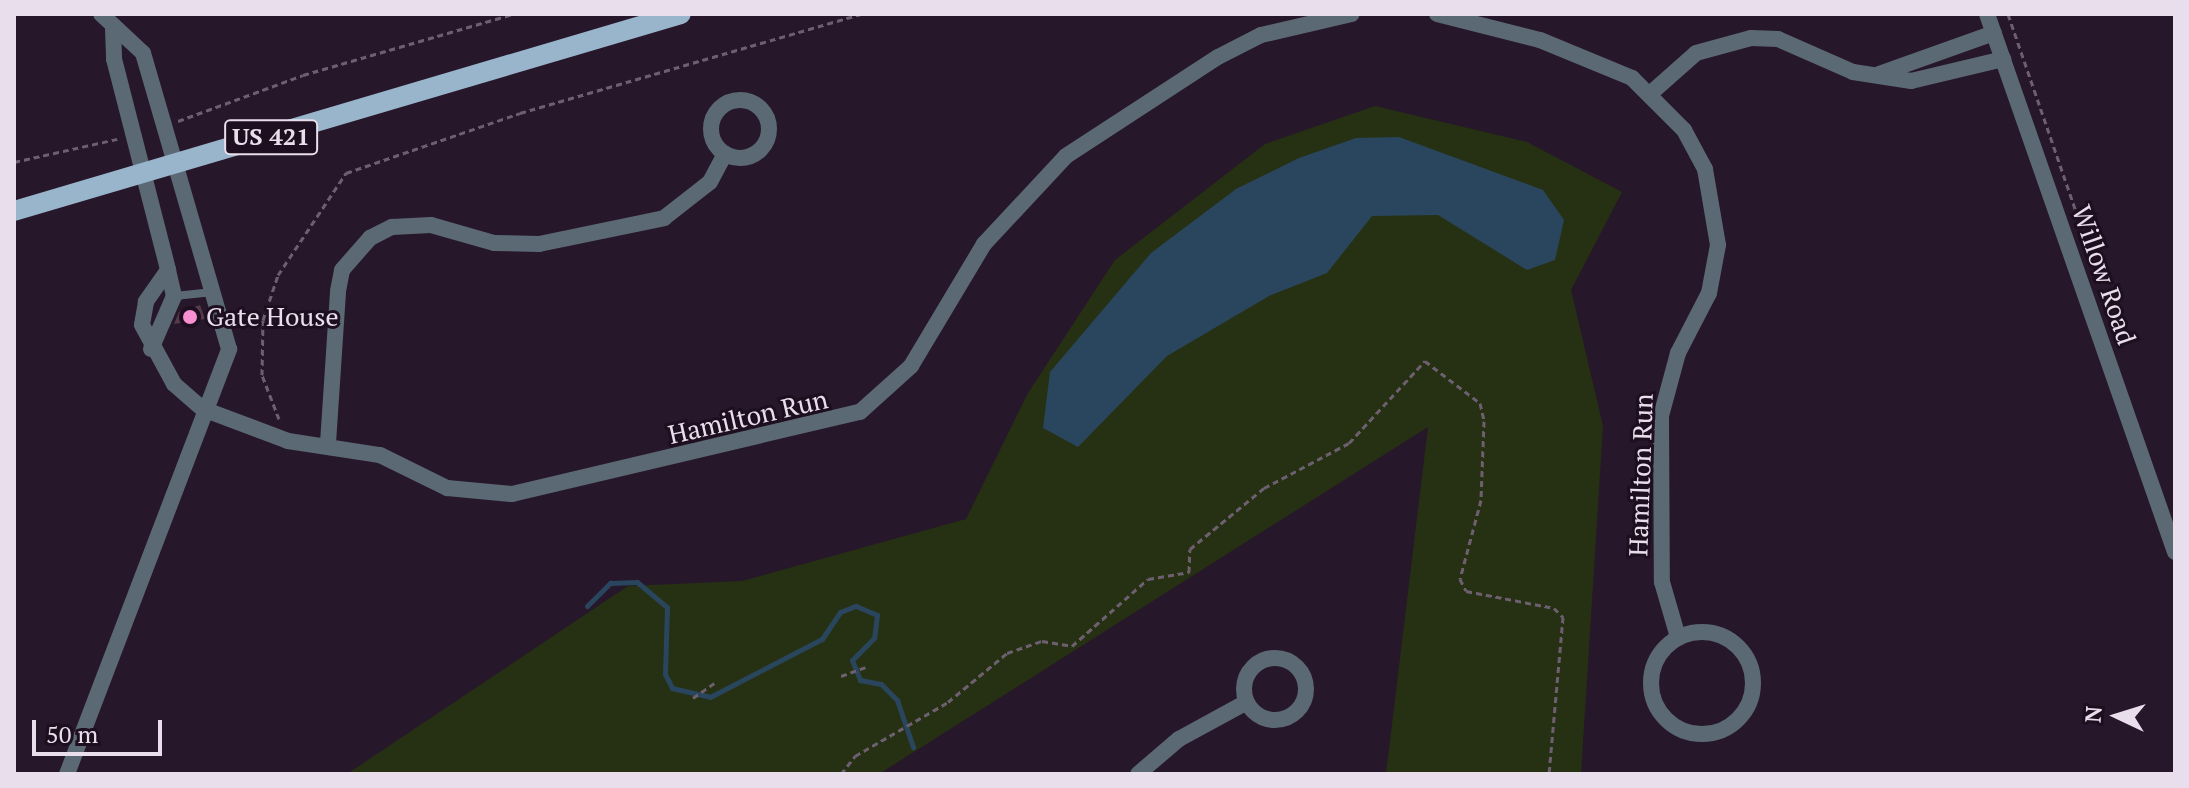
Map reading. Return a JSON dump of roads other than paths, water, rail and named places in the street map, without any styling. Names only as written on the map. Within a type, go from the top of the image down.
[{"type":"main road","name":"US 421","points":[[14,211],[681,14]]},
{"type":"street","points":[[67,774],[203,409],[229,349],[143,53],[101,14]]},
{"type":"street","name":"Hamilton Run","points":[[203,409],[273,435],[380,455],[447,488],[512,494],[860,412],[895,386],[984,244],[1066,156],[1218,57],[1261,35],[1352,14]]},
{"type":"street","name":"Hamilton Run","points":[[1437,14],[1587,56],[1651,93],[1705,169],[1719,221],[1709,293],[1678,353],[1661,416],[1662,582],[1678,637]]},
{"type":"street","name":"Willow Road","points":[[1987,14],[2175,552]]},
{"type":"street","points":[[113,28],[114,59],[138,133],[174,296],[151,349]]},
{"type":"street","points":[[1878,75],[1994,33]]},
{"type":"street","points":[[1651,93],[1696,53],[1751,38],[1778,39],[1853,72],[1932,81],[2003,59]]},
{"type":"street","points":[[328,443],[342,270],[370,238],[392,227],[431,225],[494,243],[539,244],[664,218],[710,182],[725,154]]},
{"type":"street","points":[[168,270],[153,289],[142,325],[151,349],[174,384],[203,409]]},
{"type":"street","points":[[1717,634],[1748,659],[1748,707],[1725,730],[1690,734],[1674,726],[1653,699],[1654,663],[1678,637],[1717,634]]},
{"type":"street","points":[[1138,774],[1179,739],[1247,702]]},
{"type":"lane","points":[[153,289],[174,296],[214,292]]},
{"type":"water","points":[[1399,137],[1543,190],[1564,220],[1555,260],[1527,270],[1438,215],[1372,216],[1327,273],[1269,296],[1167,356],[1078,447],[1043,428],[1050,372],[1151,253],[1236,189],[1299,158],[1356,138]]},
{"type":"waterway","points":[[587,606],[610,583],[637,582],[667,607],[665,674],[672,688],[710,697],[822,639],[840,612],[856,606],[877,615],[874,638],[852,660],[860,680],[881,684],[897,700],[913,747]]},
{"type":"place","name":"Gate House","points":[[190,317]]}]
